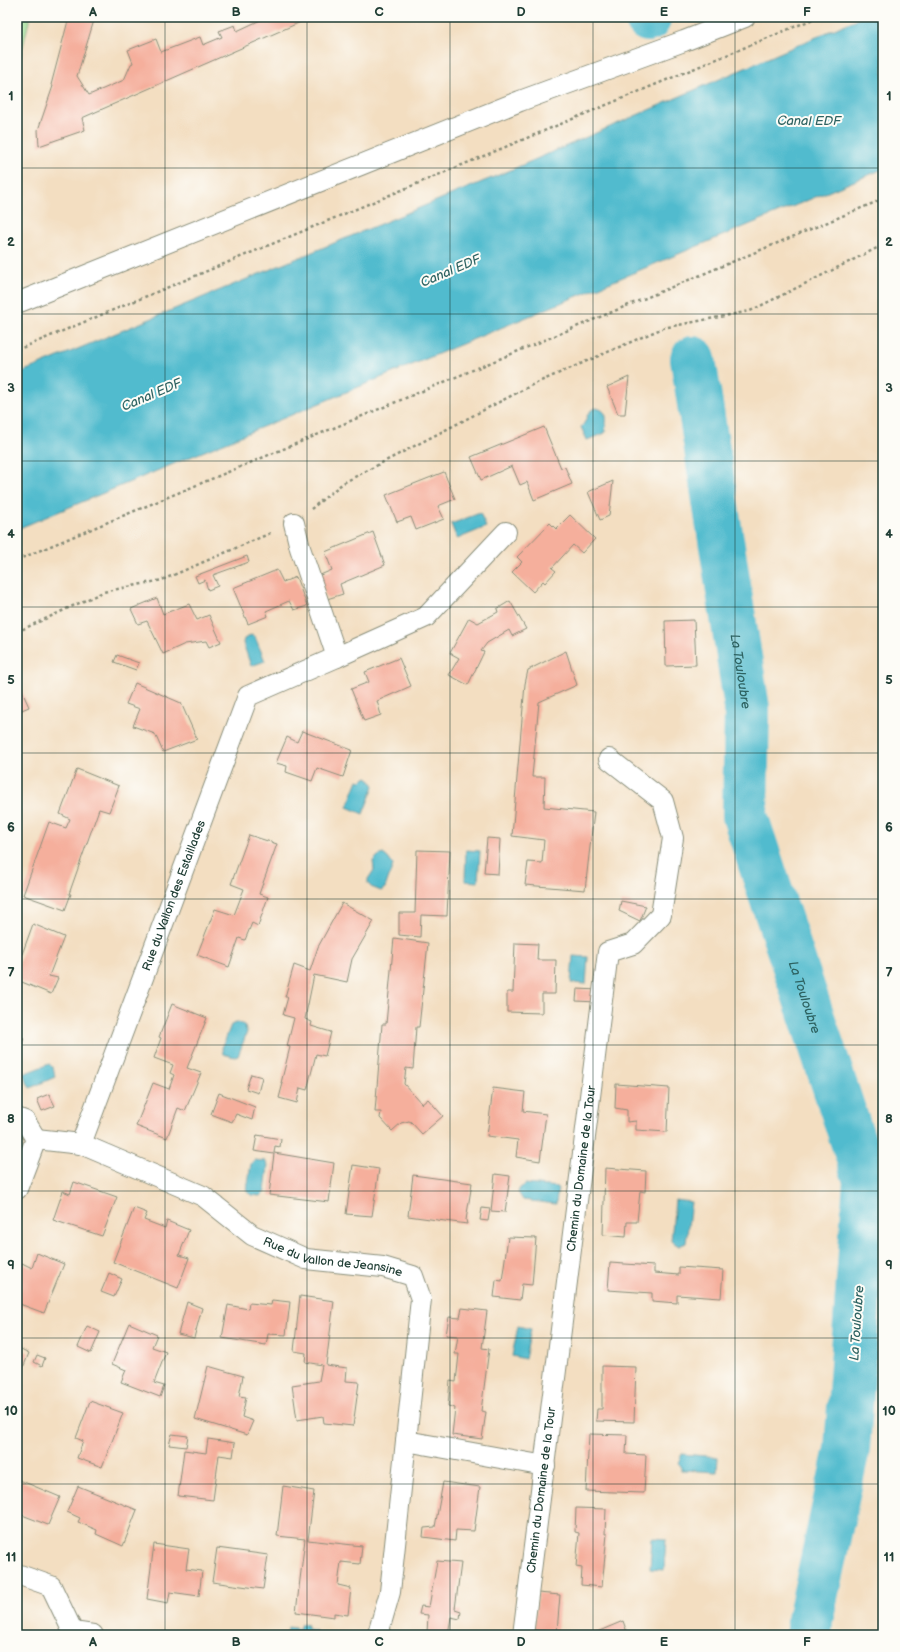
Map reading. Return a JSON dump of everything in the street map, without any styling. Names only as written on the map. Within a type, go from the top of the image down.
[{"type":"street","points":[[17,303],[520,101],[677,44],[745,17]]},
{"type":"street","points":[[294,523],[300,548],[337,657]]},
{"type":"street","name":"Rue du Vallon des Estaillades","points":[[81,1144],[248,696],[426,617],[506,532]]},
{"type":"street","name":"Chemin du Domaine de la Tour","points":[[523,1635],[546,1466],[608,952],[633,944],[660,915],[673,838],[663,801],[608,759]]},
{"type":"street","points":[[17,1118],[25,1121],[36,1139]]},
{"type":"street","points":[[36,1139],[81,1144]]},
{"type":"street","points":[[17,1189],[36,1139]]},
{"type":"street","name":"Rue du Vallon de Jeansine","points":[[81,1144],[203,1196],[252,1235],[306,1258],[383,1267],[413,1276],[421,1299],[390,1592],[378,1634],[376,1635]]},
{"type":"street","points":[[406,1442],[546,1466]]},
{"type":"street","points":[[17,1574],[50,1586],[72,1633],[93,1635]]},
{"type":"path","points":[[17,350],[818,17]]},
{"type":"path","points":[[17,560],[883,199]]},
{"type":"path","points":[[17,632],[103,592],[162,580],[294,523],[343,483],[534,384],[663,328],[750,311],[883,245]]},
{"type":"green space","points":[[17,17],[30,17],[17,71]]},
{"type":"water","name":"Canal EDF","points":[[862,17],[883,17],[883,169],[17,529],[17,374],[511,170]]},
{"type":"water","points":[[596,408],[603,411],[605,414],[605,433],[587,440],[581,427],[590,411]]},
{"type":"water","points":[[480,513],[486,527],[457,539],[451,524]]},
{"type":"water","points":[[251,635],[255,637],[265,661],[251,666],[243,643],[244,639]]},
{"type":"water","points":[[367,777],[374,786],[363,814],[347,807],[358,780],[361,781]]},
{"type":"water","points":[[466,850],[480,851],[478,882],[465,881]]},
{"type":"water","points":[[383,854],[393,865],[385,888],[381,891],[371,887],[368,884],[368,879],[374,870],[373,861],[378,856]]},
{"type":"water","points":[[573,956],[588,957],[586,984],[571,983]]},
{"type":"water","points":[[238,1022],[244,1025],[247,1032],[238,1056],[235,1057],[223,1054],[222,1048],[231,1025]]},
{"type":"water","points":[[49,1064],[53,1067],[55,1077],[30,1088],[23,1074]]},
{"type":"water","points":[[254,1160],[265,1161],[268,1165],[265,1192],[260,1196],[251,1195],[247,1190],[251,1164]]},
{"type":"water","points":[[525,1184],[558,1187],[556,1204],[523,1200],[518,1192]]},
{"type":"water","points":[[675,1200],[691,1202],[686,1243],[679,1246],[671,1241]]},
{"type":"water","points":[[518,1326],[531,1329],[525,1359],[512,1356]]},
{"type":"water","points":[[682,1454],[718,1457],[717,1472],[681,1470],[681,1466],[678,1463]]},
{"type":"water","points":[[652,1538],[666,1539],[664,1570],[650,1569]]},
{"type":"water","points":[[301,1624],[306,1624],[308,1629],[316,1631],[316,1635],[287,1635],[288,1627],[299,1629]]},
{"type":"building","points":[[69,17],[95,17],[77,76],[89,95],[124,80],[131,64],[133,63],[128,50],[156,39],[161,52],[200,37],[203,45],[222,37],[219,31],[235,25],[237,31],[267,17],[312,17],[82,118],[85,130],[39,146],[38,130],[53,86],[51,85]]},
{"type":"building","points":[[629,377],[625,414],[618,414],[607,387]]},
{"type":"building","points":[[544,427],[561,468],[565,467],[572,484],[534,500],[527,482],[520,485],[512,466],[481,480],[471,457]]},
{"type":"building","points":[[444,472],[455,499],[438,506],[444,519],[416,530],[411,517],[397,522],[386,495]]},
{"type":"building","points":[[613,481],[609,516],[600,520],[588,492]]},
{"type":"building","points":[[570,515],[595,539],[582,553],[573,545],[552,568],[556,571],[545,583],[543,581],[533,592],[512,572],[522,562],[517,557],[550,523],[556,529]]},
{"type":"building","points":[[373,532],[385,565],[340,584],[343,594],[327,599],[318,576],[332,570],[325,552]]},
{"type":"building","points":[[247,556],[249,562],[213,575],[218,586],[208,590],[205,580],[198,583],[195,576]]},
{"type":"building","points":[[277,570],[283,582],[296,577],[307,606],[294,610],[289,601],[266,611],[268,616],[248,624],[233,588]]},
{"type":"building","points":[[157,598],[163,614],[189,604],[197,620],[209,615],[221,642],[209,647],[206,641],[185,644],[163,654],[147,621],[138,624],[131,609]]},
{"type":"building","points":[[510,601],[526,629],[512,636],[509,630],[487,643],[481,651],[484,652],[468,685],[449,675],[459,658],[450,653],[469,618],[478,623],[498,612],[497,609]]},
{"type":"building","points":[[694,620],[696,665],[666,666],[665,621]]},
{"type":"building","points":[[566,651],[577,685],[539,702],[532,777],[545,777],[544,807],[594,812],[585,890],[525,885],[528,862],[542,863],[544,840],[512,836],[525,684],[528,670]]},
{"type":"building","points":[[117,655],[139,663],[136,670],[114,662]]},
{"type":"building","points":[[399,658],[411,686],[377,701],[381,715],[364,721],[351,689],[369,682],[365,672]]},
{"type":"building","points":[[17,680],[29,707],[17,712]]},
{"type":"building","points":[[135,683],[181,703],[197,739],[163,752],[155,734],[133,726],[140,709],[126,704]]},
{"type":"building","points":[[302,731],[352,750],[343,777],[317,768],[312,781],[286,772],[287,766],[276,763],[287,737],[297,742]]},
{"type":"building","points":[[77,769],[119,786],[109,812],[99,809],[69,894],[71,894],[65,910],[23,895],[49,822],[66,828],[70,819],[60,814]]},
{"type":"building","points":[[249,835],[277,844],[259,894],[268,897],[258,926],[252,923],[245,940],[239,938],[229,967],[197,955],[215,909],[234,915],[244,889],[231,884]]},
{"type":"building","points":[[487,838],[500,839],[498,874],[484,873]]},
{"type":"building","points":[[417,850],[450,851],[447,916],[421,915],[420,937],[399,935],[399,913],[415,913]]},
{"type":"building","points":[[621,901],[646,906],[640,921],[619,911]]},
{"type":"building","points":[[342,903],[374,921],[352,959],[347,982],[314,975],[305,1019],[312,1022],[311,1026],[331,1032],[325,1056],[316,1054],[307,1090],[300,1088],[297,1103],[279,1098],[283,1083],[281,1083],[290,1047],[287,1046],[294,1018],[283,1015],[288,997],[285,997],[294,965],[310,971],[318,947]]},
{"type":"building","points":[[33,924],[64,937],[49,976],[58,978],[51,994],[17,980],[17,968]]},
{"type":"building","points":[[394,938],[428,943],[419,1027],[416,1027],[413,1069],[406,1068],[404,1084],[422,1104],[428,1099],[443,1116],[422,1134],[409,1121],[401,1123],[392,1131],[380,1118],[381,1112],[375,1112],[382,1024],[386,1024]]},
{"type":"building","points":[[515,943],[538,944],[537,960],[556,960],[555,994],[542,994],[542,1013],[507,1012],[507,992],[513,992]]},
{"type":"building","points":[[577,989],[599,990],[597,1002],[576,1001]]},
{"type":"building","points":[[172,1004],[207,1018],[187,1068],[201,1073],[185,1111],[178,1108],[167,1138],[136,1126],[153,1083],[169,1089],[174,1075],[170,1073],[173,1065],[154,1058],[161,1038],[159,1037]]},
{"type":"building","points":[[17,1036],[24,1038],[17,1057]]},
{"type":"building","points":[[251,1074],[262,1077],[258,1093],[246,1089]]},
{"type":"building","points":[[616,1084],[669,1088],[667,1132],[636,1130],[636,1121],[627,1122],[627,1110],[615,1108]]},
{"type":"building","points":[[493,1088],[525,1092],[523,1111],[546,1114],[540,1161],[516,1157],[518,1140],[487,1136]]},
{"type":"building","points":[[219,1093],[255,1107],[252,1120],[236,1114],[232,1122],[211,1114]]},
{"type":"building","points":[[49,1094],[55,1106],[42,1111],[37,1099]]},
{"type":"building","points":[[257,1135],[281,1139],[280,1147],[275,1146],[274,1153],[334,1163],[329,1202],[269,1195],[274,1154],[254,1151]]},
{"type":"building","points":[[353,1165],[379,1169],[372,1216],[346,1214]]},
{"type":"building","points":[[605,1168],[646,1171],[645,1192],[640,1191],[637,1222],[627,1222],[626,1237],[603,1235]]},
{"type":"building","points":[[495,1174],[510,1176],[505,1212],[491,1211]]},
{"type":"building","points":[[413,1175],[472,1183],[466,1220],[467,1224],[408,1216]]},
{"type":"building","points":[[74,1182],[117,1197],[102,1236],[53,1220],[63,1191],[70,1194]]},
{"type":"building","points":[[134,1208],[147,1213],[144,1220],[165,1228],[167,1221],[189,1230],[179,1255],[189,1258],[178,1288],[113,1262]]},
{"type":"building","points":[[482,1208],[490,1209],[488,1221],[480,1220]]},
{"type":"building","points":[[508,1237],[536,1238],[532,1285],[522,1284],[520,1300],[494,1297],[496,1280],[502,1281]]},
{"type":"building","points":[[37,1253],[64,1264],[44,1313],[17,1303],[17,1295],[21,1286],[17,1285],[17,1276],[22,1263],[32,1268]]},
{"type":"building","points":[[610,1263],[654,1266],[654,1273],[679,1275],[679,1267],[723,1270],[721,1298],[677,1295],[677,1303],[652,1301],[652,1293],[608,1290]]},
{"type":"building","points":[[109,1273],[122,1279],[114,1297],[101,1292]]},
{"type":"building","points":[[300,1296],[334,1301],[326,1365],[347,1368],[346,1381],[359,1382],[353,1426],[324,1423],[323,1416],[297,1420],[292,1385],[319,1381],[322,1365],[305,1362],[306,1353],[294,1351]]},
{"type":"building","points":[[272,1300],[290,1302],[286,1335],[268,1334],[266,1345],[222,1338],[228,1305],[248,1309],[249,1303],[271,1305]]},
{"type":"building","points":[[187,1302],[202,1308],[194,1338],[178,1334]]},
{"type":"building","points":[[462,1308],[487,1311],[482,1348],[489,1349],[481,1411],[486,1412],[482,1439],[452,1435],[455,1408],[448,1406],[450,1381],[456,1382],[459,1354],[455,1354],[458,1336],[446,1335],[449,1317],[460,1318]]},
{"type":"building","points":[[129,1323],[157,1335],[152,1347],[166,1352],[154,1383],[164,1386],[160,1397],[121,1382],[126,1370],[112,1364]]},
{"type":"building","points":[[87,1326],[100,1332],[91,1353],[78,1347]]},
{"type":"building","points":[[17,1347],[29,1353],[23,1368],[19,1366],[17,1371]]},
{"type":"building","points":[[37,1355],[45,1358],[42,1366],[34,1362]]},
{"type":"building","points":[[208,1366],[243,1376],[239,1396],[246,1397],[242,1417],[253,1421],[247,1435],[195,1419]]},
{"type":"building","points":[[602,1366],[636,1367],[634,1422],[596,1421],[597,1409],[602,1409]]},
{"type":"building","points":[[90,1401],[123,1413],[102,1467],[77,1458],[83,1441],[76,1438]]},
{"type":"building","points":[[172,1434],[188,1436],[186,1447],[169,1445]]},
{"type":"building","points":[[589,1434],[627,1435],[626,1454],[646,1455],[644,1493],[586,1491]]},
{"type":"building","points":[[208,1439],[235,1443],[233,1457],[219,1455],[213,1500],[178,1496],[184,1450],[206,1453]]},
{"type":"building","points":[[17,1479],[60,1497],[48,1525],[17,1513]]},
{"type":"building","points":[[443,1482],[480,1487],[474,1531],[456,1530],[455,1541],[423,1537],[424,1528],[435,1527]]},
{"type":"building","points":[[78,1486],[137,1510],[123,1546],[96,1534],[97,1530],[78,1522],[80,1518],[67,1512]]},
{"type":"building","points":[[283,1486],[314,1491],[308,1540],[362,1546],[360,1564],[341,1562],[338,1585],[351,1588],[348,1615],[334,1613],[334,1617],[296,1612],[305,1539],[277,1536]]},
{"type":"building","points":[[576,1508],[606,1509],[605,1534],[607,1534],[602,1587],[581,1585],[582,1568],[576,1567],[579,1533],[575,1532]]},
{"type":"building","points":[[154,1544],[189,1549],[186,1569],[202,1571],[199,1596],[170,1592],[168,1603],[147,1599]]},
{"type":"building","points":[[217,1548],[268,1555],[263,1589],[212,1582]]},
{"type":"building","points":[[437,1561],[461,1563],[455,1609],[461,1611],[460,1619],[451,1617],[448,1635],[419,1635],[420,1632],[427,1633],[428,1615],[419,1614],[421,1606],[429,1607]]},
{"type":"building","points":[[538,1593],[560,1595],[557,1632],[534,1630]]},
{"type":"building","points":[[623,1621],[628,1635],[590,1635]]},
{"type":"waterway","name":"La Touloubre","points":[[693,359],[747,708],[745,816],[866,1180],[847,1449],[810,1620],[809,1635]]}]
